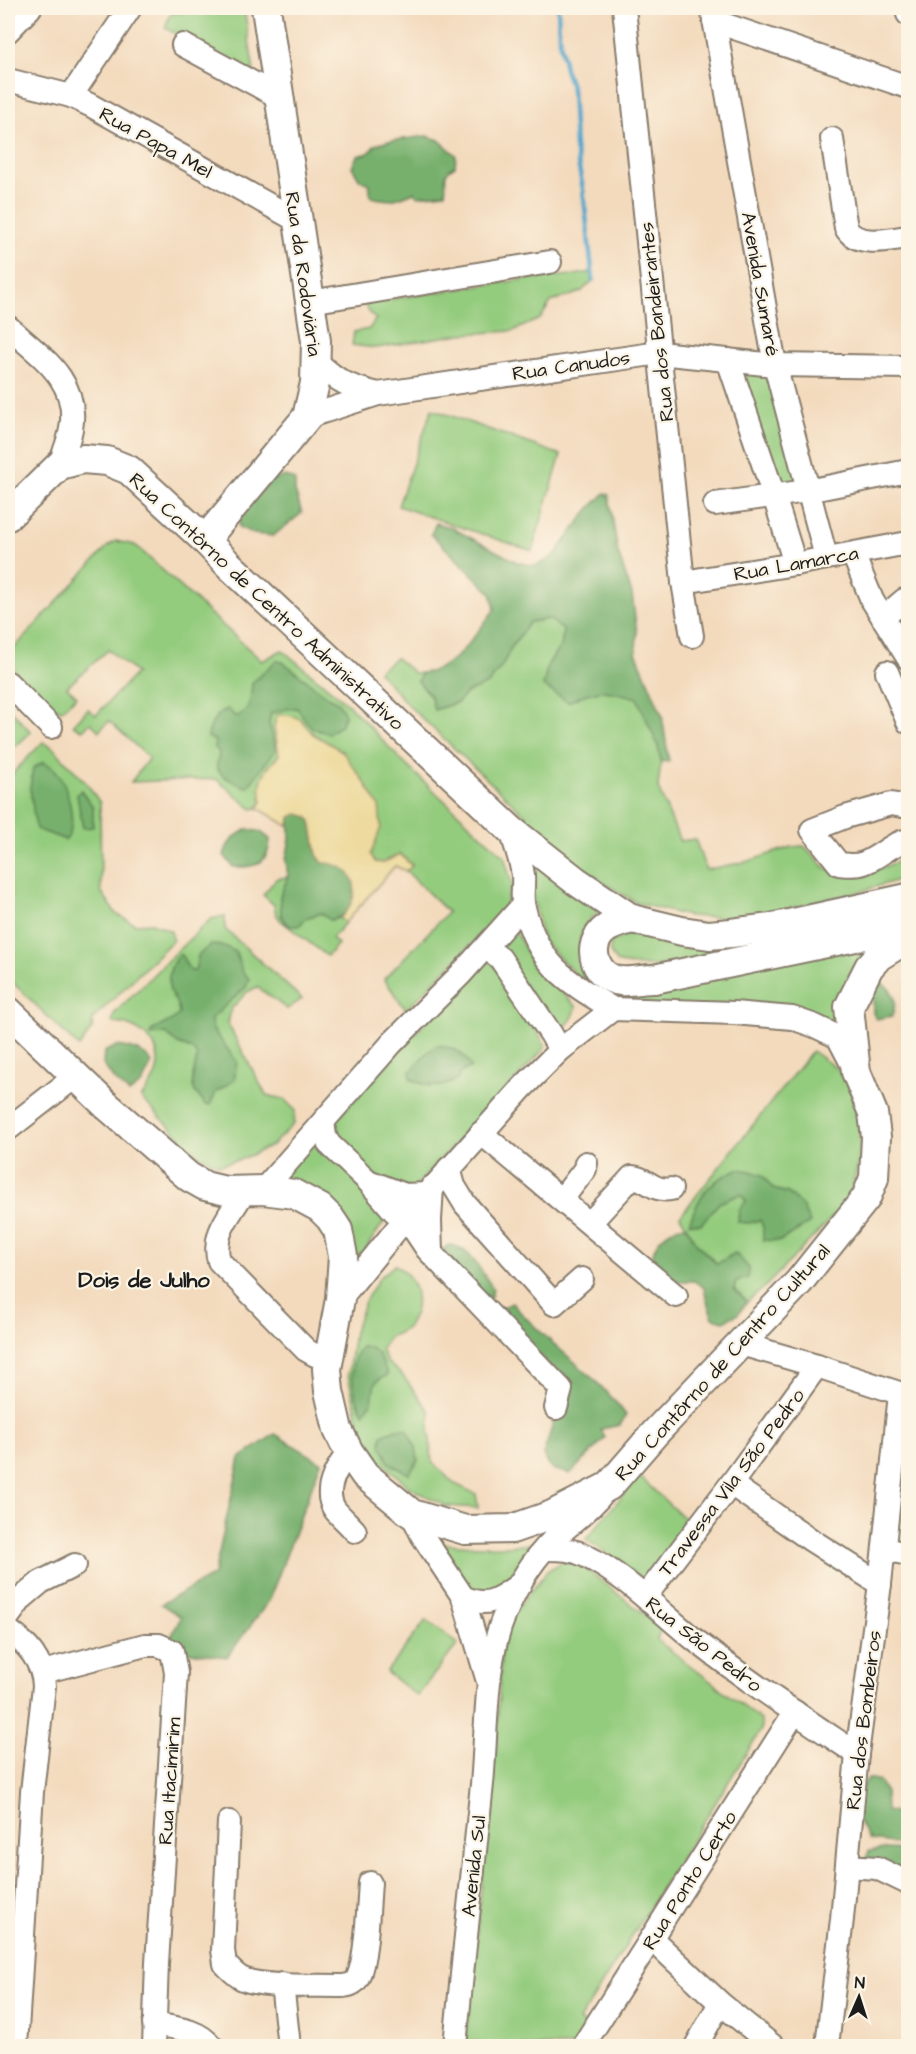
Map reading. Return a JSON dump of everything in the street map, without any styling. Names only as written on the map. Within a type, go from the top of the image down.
[{"type":"main road","name":"Rua da Rodoviária","points":[[205,540],[307,417],[315,383],[316,341],[266,8]]},
{"type":"main road","name":"Rua Contôrno de Centro Administrativo","points":[[60,465],[83,459],[107,461],[129,470],[511,830],[576,881],[632,919],[659,927],[709,935],[771,928],[909,898]]},
{"type":"main road","points":[[8,516],[60,465]]},
{"type":"main road","points":[[632,919],[609,926],[601,933],[595,945],[594,956],[604,976],[620,981],[654,979],[909,926]]},
{"type":"main road","points":[[856,1071],[849,1006],[869,967],[879,956],[909,938]]},
{"type":"main road","points":[[8,1011],[76,1076],[189,1177],[205,1186],[226,1191],[254,1191]]},
{"type":"main road","name":"Rua Contôrno de Centro Cultural","points":[[254,1191],[294,1194],[320,1208],[338,1230],[343,1257],[340,1299],[329,1359],[329,1391],[338,1430],[364,1475],[411,1514],[465,1530],[512,1529],[552,1515],[609,1486],[655,1433],[799,1282],[866,1198],[874,1178],[876,1137],[873,1113],[856,1071]]},
{"type":"street","points":[[8,31],[30,8]]},
{"type":"street","points":[[71,96],[130,8]]},
{"type":"street","name":"Rua dos Bandeirantes","points":[[624,8],[682,582],[692,636]]},
{"type":"street","points":[[908,8],[909,14]]},
{"type":"street","points":[[713,14],[909,87]]},
{"type":"street","name":"Avenida Sumaré","points":[[713,14],[775,364],[826,557]]},
{"type":"street","points":[[183,45],[279,97]]},
{"type":"street","name":"Rua Papa Mel","points":[[8,80],[71,96],[298,221]]},
{"type":"street","points":[[832,140],[848,233],[869,241],[909,237]]},
{"type":"street","points":[[310,302],[549,262]]},
{"type":"street","points":[[8,327],[47,362],[65,382],[73,409],[72,429],[60,465]]},
{"type":"street","name":"Rua Canudos","points":[[307,417],[378,394],[659,353],[775,364],[907,370]]},
{"type":"street","points":[[728,360],[795,564]]},
{"type":"street","name":"Rua Canudos","points":[[317,362],[335,378],[355,388],[378,394]]},
{"type":"street","points":[[751,429],[789,419]]},
{"type":"street","points":[[715,504],[807,491],[909,471]]},
{"type":"street","name":"Rua Lamarca","points":[[682,582],[909,543]]},
{"type":"street","points":[[853,554],[872,600],[909,658]]},
{"type":"street","points":[[884,618],[904,600],[909,599]]},
{"type":"street","points":[[887,672],[909,722]]},
{"type":"street","points":[[8,683],[51,727]]},
{"type":"street","points":[[909,807],[891,804],[845,817],[812,830],[839,864],[865,863],[901,841],[909,840]]},
{"type":"street","points":[[511,830],[523,874],[523,905],[538,945],[550,964],[565,979],[613,1009]]},
{"type":"street","points":[[329,1359],[306,1350],[219,1261],[215,1249],[217,1236],[254,1191],[323,1122],[392,1043],[486,948],[523,905]]},
{"type":"street","points":[[486,948],[500,958],[560,1050]]},
{"type":"street","name":"Rua Contôrno de Centro Cultural","points":[[340,1299],[382,1245],[481,1133],[560,1050],[613,1009],[734,1013],[792,1018],[838,1037],[856,1071]]},
{"type":"street","points":[[8,1129],[76,1076]]},
{"type":"street","points":[[323,1122],[325,1137],[329,1144],[368,1181],[394,1211],[405,1219],[429,1251],[561,1389],[556,1408]]},
{"type":"street","points":[[481,1133],[591,1222],[676,1296]]},
{"type":"street","points":[[562,1199],[585,1169],[586,1163]]},
{"type":"street","points":[[449,1168],[454,1186],[465,1204],[554,1304],[582,1279]]},
{"type":"street","points":[[591,1222],[632,1177],[657,1190],[671,1189]]},
{"type":"street","points":[[368,1181],[405,1195],[430,1190],[429,1251]]},
{"type":"street","points":[[382,1245],[412,1246],[429,1251]]},
{"type":"street","points":[[741,1344],[904,1395]]},
{"type":"street","name":"Travessa Vila São Pedro","points":[[645,1597],[817,1366]]},
{"type":"street","name":"Rua dos Bombeiros","points":[[827,2046],[857,1754],[904,1395]]},
{"type":"street","points":[[349,1452],[338,1466],[332,1482],[331,1495],[334,1508],[355,1531]]},
{"type":"street","points":[[731,1484],[811,1540],[880,1584]]},
{"type":"street","name":"Avenida Sul","points":[[455,2046],[482,1784],[489,1686],[497,1635],[505,1613],[532,1564],[557,1536],[591,1509],[609,1486]]},
{"type":"street","name":"Avenida Sul","points":[[411,1514],[422,1535],[464,1597],[489,1686]]},
{"type":"street","name":"Rua São Pedro","points":[[546,1549],[568,1550],[585,1556],[608,1569],[695,1640],[857,1754]]},
{"type":"street","points":[[884,1549],[909,1554]]},
{"type":"street","points":[[8,1617],[22,1598],[41,1582],[75,1565]]},
{"type":"street","points":[[464,1597],[474,1602],[486,1603],[502,1597],[522,1583]]},
{"type":"street","points":[[8,1630],[31,1651],[43,1672],[44,1686],[32,1792],[16,2046]]},
{"type":"street","name":"Rua Itacimirim","points":[[43,1672],[146,1645],[159,1646],[172,1651],[176,1673],[154,2036]]},
{"type":"street","name":"Rua Ponto Certo","points":[[583,2046],[795,1712]]},
{"type":"street","points":[[229,1822],[225,1964],[240,1978],[282,1984],[343,1986],[352,1984],[358,1978],[362,1963],[370,1883]]},
{"type":"street","points":[[847,1866],[877,1868],[909,1883]]},
{"type":"street","points":[[652,1939],[720,2003],[773,2046]]},
{"type":"street","points":[[282,1984],[289,2046]]},
{"type":"street","points":[[696,2046],[720,2003]]},
{"type":"street","points":[[154,2036],[198,2033],[211,2046]]},
{"type":"green space","points":[[214,8],[244,8],[255,78],[165,28],[170,14]]},
{"type":"green space","points":[[427,136],[439,140],[456,155],[455,166],[446,175],[445,193],[418,196],[414,192],[389,200],[371,197],[369,184],[360,180],[352,167],[357,156],[369,153],[375,145],[388,141]]},
{"type":"green space","points":[[592,272],[593,280],[581,292],[551,302],[540,319],[513,331],[461,334],[376,348],[352,345],[354,332],[369,329],[376,319],[364,303],[533,278]]},
{"type":"green space","points":[[771,371],[800,487],[777,490],[742,372]]},
{"type":"green space","points":[[432,409],[561,455],[532,551],[398,506]]},
{"type":"green space","points":[[285,476],[295,480],[295,491],[302,513],[273,536],[254,534],[239,527],[239,510],[273,480]]},
{"type":"green space","points":[[605,493],[609,495],[618,553],[632,594],[637,633],[636,652],[662,715],[669,762],[661,761],[658,746],[637,698],[602,691],[568,702],[543,686],[548,664],[562,644],[563,630],[549,619],[530,622],[488,684],[466,693],[458,702],[434,710],[431,697],[418,681],[422,673],[445,665],[455,658],[495,609],[491,593],[431,534],[436,523],[452,528],[517,562],[535,566],[548,560],[557,552],[589,509]]},
{"type":"green space","points":[[116,541],[135,545],[262,661],[282,650],[349,705],[404,763],[504,856],[512,884],[504,911],[406,1010],[384,979],[448,912],[406,871],[412,865],[400,854],[383,863],[375,862],[371,855],[374,844],[342,751],[313,734],[300,719],[274,727],[279,755],[269,766],[261,781],[262,802],[258,808],[252,809],[216,779],[131,782],[149,758],[109,721],[99,731],[91,723],[82,730],[73,725],[88,709],[96,715],[136,673],[108,650],[67,687],[77,696],[62,710],[47,704],[40,698],[8,663],[8,655],[108,546]]},
{"type":"green space","points":[[550,619],[563,630],[562,644],[548,664],[568,702],[602,691],[638,698],[658,746],[661,761],[658,788],[680,841],[695,839],[706,870],[749,861],[791,847],[804,846],[826,868],[841,874],[878,869],[900,861],[908,848],[908,877],[859,892],[787,909],[728,918],[688,916],[637,903],[571,863],[529,827],[526,816],[409,706],[378,671],[396,658],[414,673],[422,673],[418,681],[431,697],[434,710],[458,702],[466,693],[488,684],[530,622]]},
{"type":"green space","points":[[276,661],[283,662],[329,698],[338,702],[345,715],[340,726],[329,733],[313,728],[297,708],[271,713],[269,723],[276,749],[248,787],[230,780],[219,771],[217,766],[219,752],[215,748],[215,741],[208,737],[209,732],[214,720],[223,711],[228,709],[236,717],[245,711],[249,703],[252,683]]},
{"type":"green space","points":[[8,707],[31,732],[15,747],[8,741]]},
{"type":"green space","points":[[43,742],[52,747],[88,785],[100,803],[101,891],[116,914],[135,924],[152,923],[171,931],[173,940],[93,1019],[92,1029],[79,1047],[8,978],[8,778]]},
{"type":"green space","points":[[44,762],[55,770],[68,795],[71,825],[66,840],[36,829],[30,788],[33,768]]},
{"type":"green space","points":[[81,790],[93,807],[93,827],[83,828],[77,795]]},
{"type":"green space","points":[[298,813],[308,817],[311,821],[317,855],[323,863],[337,864],[345,869],[351,876],[354,894],[352,903],[340,917],[330,920],[321,913],[306,918],[299,926],[290,926],[281,915],[280,897],[288,877],[286,860],[290,839],[290,817]]},
{"type":"green space","points":[[248,829],[261,832],[270,839],[267,854],[264,859],[254,865],[233,867],[224,855],[233,839]]},
{"type":"green space","points":[[523,854],[599,912],[586,925],[580,942],[581,959],[588,977],[877,947],[851,970],[841,1000],[840,1034],[629,1003],[590,989],[543,941]]},
{"type":"green space","points":[[288,877],[280,897],[306,918],[321,913],[330,920],[340,918],[345,923],[332,938],[338,944],[327,956],[281,921],[274,905],[263,895],[276,879]]},
{"type":"green space","points":[[225,916],[225,929],[302,999],[287,1009],[257,987],[247,992],[231,1009],[228,1024],[266,1095],[284,1099],[295,1110],[294,1124],[271,1146],[242,1159],[219,1165],[198,1155],[141,1098],[156,1073],[158,1055],[145,1035],[130,1026],[112,1021],[114,1014],[211,919]]},
{"type":"green space","points":[[514,928],[534,967],[576,1006],[571,1019],[556,1036],[498,944]]},
{"type":"green space","points":[[634,934],[646,937],[751,944],[701,959],[667,965],[632,965],[616,962],[610,952],[611,942]]},
{"type":"green space","points":[[210,945],[224,946],[236,952],[242,971],[249,979],[246,987],[211,1019],[212,1028],[237,1062],[234,1080],[216,1092],[210,1105],[205,1105],[193,1088],[197,1056],[192,1049],[178,1044],[165,1033],[151,1035],[151,1031],[179,1014],[170,991],[169,981],[170,971],[177,958],[180,954],[189,969],[195,971],[198,956]]},
{"type":"green space","points":[[491,960],[545,1044],[545,1048],[412,1190],[378,1179],[335,1142],[332,1124],[477,966]]},
{"type":"green space","points":[[881,983],[894,996],[895,1005],[892,1016],[876,1019],[873,1013],[873,987]]},
{"type":"green space","points":[[438,1045],[458,1051],[471,1067],[459,1074],[458,1079],[440,1086],[430,1086],[411,1079],[410,1072],[427,1053]]},
{"type":"green space","points":[[117,1046],[141,1052],[152,1063],[142,1083],[129,1093],[114,1080],[103,1064],[104,1052]]},
{"type":"green space","points":[[812,1051],[846,1075],[859,1117],[860,1158],[848,1201],[765,1287],[747,1302],[734,1289],[736,1282],[697,1244],[680,1216]]},
{"type":"green space","points":[[318,1136],[389,1215],[368,1245],[357,1268],[277,1180]]},
{"type":"green space","points":[[738,1169],[762,1175],[773,1189],[788,1193],[802,1206],[810,1223],[780,1241],[763,1240],[763,1227],[760,1220],[749,1223],[738,1222],[739,1210],[746,1201],[741,1194],[719,1203],[701,1224],[689,1223],[707,1189],[719,1179]]},
{"type":"green space","points":[[679,1226],[687,1227],[697,1244],[717,1264],[735,1253],[749,1268],[748,1278],[736,1282],[734,1289],[747,1302],[738,1314],[724,1321],[713,1318],[704,1288],[694,1281],[673,1281],[652,1268],[653,1253],[658,1242]]},
{"type":"green space","points":[[449,1245],[456,1246],[469,1255],[493,1288],[491,1297],[486,1302],[442,1250]]},
{"type":"green space","points":[[395,1265],[408,1276],[413,1284],[417,1300],[416,1308],[407,1327],[390,1337],[381,1349],[387,1362],[403,1376],[430,1412],[432,1462],[453,1483],[476,1494],[478,1508],[446,1506],[410,1488],[374,1455],[359,1424],[348,1375],[354,1332],[365,1301],[380,1277]]},
{"type":"green space","points":[[512,1303],[525,1318],[585,1371],[626,1415],[620,1425],[601,1429],[605,1438],[570,1474],[552,1469],[543,1455],[554,1421],[566,1410],[572,1392],[564,1380],[502,1319],[502,1308]]},
{"type":"green space","points":[[361,1347],[370,1347],[378,1354],[388,1375],[376,1382],[370,1405],[363,1413],[356,1397],[352,1371],[356,1354]]},
{"type":"green space","points":[[396,1429],[406,1429],[416,1447],[418,1461],[409,1474],[389,1463],[381,1445],[382,1435]]},
{"type":"green space","points":[[275,1434],[321,1462],[269,1601],[227,1657],[183,1651],[171,1637],[181,1617],[161,1604],[214,1575],[240,1458]]},
{"type":"green space","points":[[639,1476],[688,1522],[647,1582],[586,1539]]},
{"type":"green space","points":[[442,1543],[512,1546],[536,1543],[501,1587],[487,1594],[474,1592],[470,1588]]},
{"type":"green space","points":[[561,1562],[572,1562],[583,1567],[661,1627],[657,1640],[761,1720],[761,1730],[580,2019],[579,2021],[589,2027],[576,2046],[465,2046],[496,1747],[502,1640],[514,1613],[547,1571]]},
{"type":"green space","points":[[426,1620],[458,1644],[417,1696],[386,1672]]},
{"type":"green space","points":[[868,1778],[879,1781],[885,1791],[886,1811],[908,1816],[908,1845],[870,1840],[864,1831],[857,1816],[856,1802]]},
{"type":"green space","points":[[908,1850],[908,1874],[866,1859],[869,1851]]},
{"type":"sand","points":[[277,715],[289,715],[300,719],[313,734],[342,751],[365,783],[379,806],[381,827],[371,854],[375,862],[383,863],[400,854],[412,866],[406,871],[395,866],[345,923],[340,918],[352,900],[354,883],[344,869],[323,863],[317,855],[311,821],[308,817],[298,814],[290,817],[289,827],[258,808],[262,802],[261,781],[269,766],[279,755],[274,727]]},
{"type":"waterway","points":[[558,8],[559,36],[565,69],[572,89],[575,147],[583,189],[593,280]]},
{"type":"district","name":"Dois de Julho","points":[[144,1279]]}]
